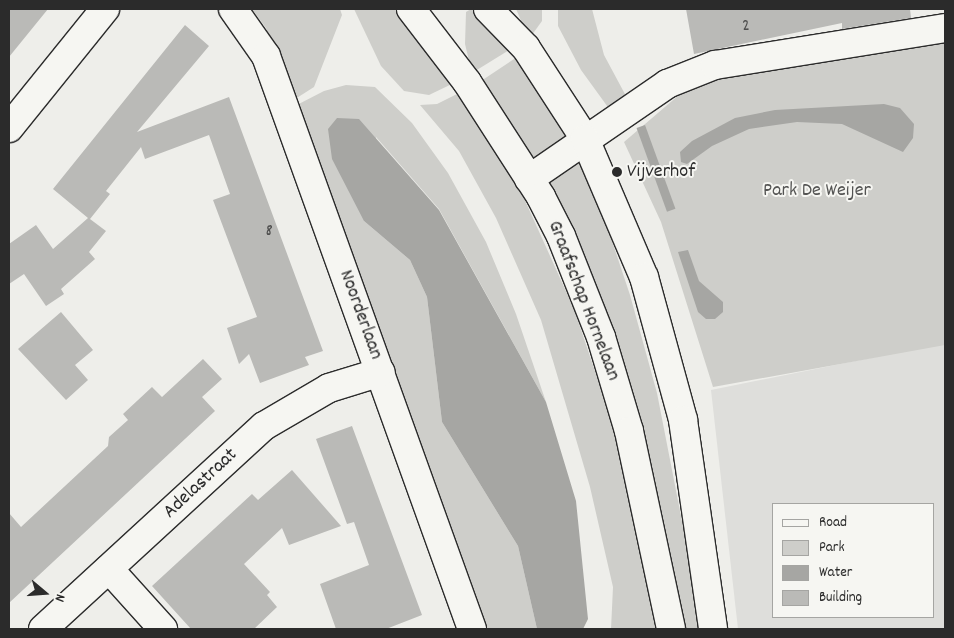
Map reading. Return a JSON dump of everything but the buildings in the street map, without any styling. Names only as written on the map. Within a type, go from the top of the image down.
[{"type":"street","points":[[9,128],[105,9]]},
{"type":"street","name":"Noorderlaan","points":[[234,9],[266,56],[472,629]]},
{"type":"street","points":[[488,9],[526,48],[585,139],[644,277],[682,420],[713,629]]},
{"type":"street","name":"Graafschap Hornelaan","points":[[416,10],[467,82],[529,179],[561,236],[601,337],[632,440],[671,629]]},
{"type":"street","points":[[529,179],[667,84],[715,65],[945,28]]},
{"type":"street","name":"Adelastraat","points":[[43,629],[264,426],[329,388],[381,372]]},
{"type":"street","points":[[109,569],[162,629]]},
{"type":"shaded area","points":[[945,343],[945,629],[738,629],[711,390]]},
{"type":"green space","points":[[252,9],[340,9],[342,15],[314,87],[292,101],[266,28]]},
{"type":"green space","points":[[354,9],[400,9],[456,82],[429,95],[404,91],[381,66]]},
{"type":"green space","points":[[471,9],[481,9],[514,47],[472,73],[465,44],[466,12]]},
{"type":"green space","points":[[516,9],[542,9],[542,21],[529,39]]},
{"type":"green space","points":[[558,9],[592,9],[604,55],[626,96],[610,110],[581,70],[558,26]]},
{"type":"green space","name":"Park De Weijer","points":[[945,39],[945,345],[713,387],[661,222],[624,142],[693,83],[871,49]]},
{"type":"green space","points":[[520,55],[570,143],[604,217],[630,295],[657,393],[703,629],[684,629],[641,418],[598,295],[478,83]]},
{"type":"green space","points":[[346,85],[375,87],[412,123],[448,173],[486,242],[516,314],[546,402],[439,209],[376,137],[364,221],[410,260],[427,297],[442,422],[518,546],[537,629],[486,629],[291,108],[324,91]]},
{"type":"green space","points":[[461,92],[518,185],[574,309],[626,463],[661,629],[611,629],[613,587],[590,487],[541,320],[496,218],[459,151],[420,105],[437,104]]},
{"type":"water","points":[[884,104],[900,108],[914,124],[913,138],[903,152],[842,124],[797,122],[749,129],[712,146],[687,164],[681,162],[680,152],[692,141],[735,118],[775,110]]},
{"type":"water","points":[[337,118],[359,119],[439,210],[546,402],[576,501],[588,619],[583,629],[537,629],[518,546],[442,422],[427,297],[410,260],[364,221],[332,159],[328,129]]},
{"type":"water","points":[[645,125],[675,209],[667,212],[637,128]]},
{"type":"water","points":[[688,250],[699,281],[723,302],[723,312],[715,319],[706,319],[698,312],[678,252]]},
{"type":"place","name":"Vijverhof","points":[[617,172]]}]
